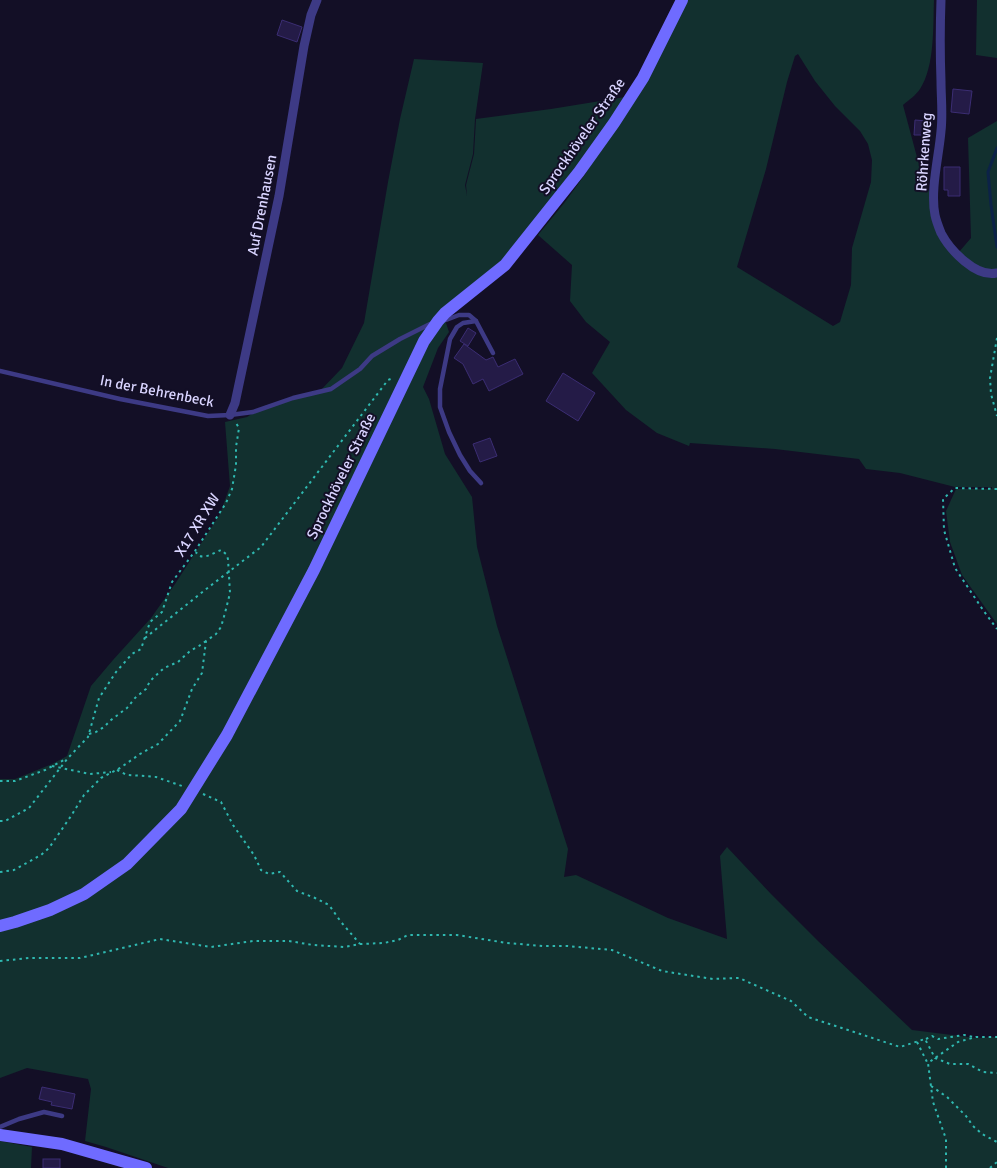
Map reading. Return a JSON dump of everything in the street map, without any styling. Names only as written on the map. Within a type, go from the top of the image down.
[{"type":"street","name":"Auf Drenhausen","points":[[230,415],[237,393],[279,196],[304,46],[316,0]]},
{"type":"street","name":"Sprockhöveler Straße","points":[[0,926],[50,910],[84,894],[127,864],[181,809],[227,735],[309,579],[424,341],[445,313],[505,266],[580,172],[643,78],[682,0]]},
{"type":"street","name":"Röhrkenweg","points":[[941,0],[942,129],[934,193],[935,214],[941,232],[964,261],[985,274],[997,273]]},
{"type":"street","points":[[0,1136],[62,1144],[146,1168]]},
{"type":"lane","name":"In der Behrenbeck","points":[[0,371],[208,416],[230,415],[253,412],[293,398],[331,389],[360,369],[372,356],[400,339],[438,321],[459,315],[469,315],[476,321]]},
{"type":"lane","points":[[481,483],[470,471],[449,432],[440,407],[440,389],[450,339],[458,327],[476,321],[493,353]]},
{"type":"lane","points":[[0,1127],[44,1112],[62,1116]]},
{"type":"path","points":[[997,338],[990,378],[991,394],[997,416]]},
{"type":"path","points":[[0,821],[5,821],[29,808],[68,758],[88,737],[100,698],[116,672],[132,654],[141,649],[145,638],[261,547],[388,380],[410,371]]},
{"type":"path","name":"X17 XR XW","points":[[145,638],[150,622],[162,612],[172,582],[226,503],[232,489],[239,428],[230,415]]},
{"type":"path","points":[[997,488],[955,488],[943,499],[944,530],[955,568],[997,629]]},
{"type":"path","points":[[88,734],[104,727],[127,708],[164,668],[178,662],[190,651],[216,634],[223,620],[230,594],[228,559],[222,550],[200,557],[197,556],[195,551]]},
{"type":"path","points":[[0,872],[14,870],[41,855],[49,848],[84,795],[101,778],[158,744],[180,721],[192,689],[202,673],[206,641]]},
{"type":"path","points":[[0,781],[15,781],[68,758]]},
{"type":"path","points":[[52,766],[90,774],[113,772]]},
{"type":"path","points":[[117,770],[127,775],[156,778],[193,789],[221,802],[233,825],[254,855],[261,870],[269,874],[280,872],[297,891],[329,905],[360,944]]},
{"type":"path","points":[[0,961],[29,958],[80,958],[160,939],[211,947],[253,941],[289,941],[344,947],[384,943],[398,940],[408,935],[447,935],[543,946],[612,950],[662,971],[713,979],[739,978],[791,1001],[808,1017],[900,1047],[932,1036],[938,1039],[964,1035],[997,1037]]},
{"type":"path","points":[[928,1062],[958,1042],[976,1037]]},
{"type":"path","points":[[925,1039],[935,1058],[950,1064],[968,1064],[983,1072],[997,1073]]},
{"type":"path","points":[[917,1042],[928,1062],[933,1102],[946,1139],[946,1168]]},
{"type":"path","points":[[931,1086],[947,1097],[982,1134],[997,1142]]},
{"type":"path","points":[[990,1168],[997,1162]]},
{"type":"green space","points":[[687,0],[934,0],[931,58],[925,80],[920,89],[903,105],[925,187],[915,183],[932,192],[932,213],[963,263],[997,276],[997,624],[962,575],[950,542],[946,511],[956,489],[992,489],[992,487],[955,487],[900,473],[866,469],[859,459],[775,449],[690,443],[689,446],[657,433],[626,410],[592,373],[610,342],[586,322],[570,301],[572,265],[538,235],[586,173]],"holes":[[[798,54],[815,81],[835,106],[860,131],[868,144],[872,160],[871,182],[852,248],[851,285],[840,322],[833,326],[737,267],[766,169],[795,56]]]},
{"type":"green space","points":[[977,0],[997,0],[997,58],[976,55]]},
{"type":"green space","points":[[414,59],[483,63],[475,119],[473,154],[465,185],[467,196],[466,185],[474,154],[476,119],[625,97],[598,138],[502,260],[445,307],[446,323],[449,332],[438,348],[423,387],[429,399],[445,454],[472,497],[477,547],[497,626],[568,849],[564,877],[576,875],[668,918],[727,939],[720,856],[727,847],[818,941],[912,1030],[976,1038],[997,1037],[997,1168],[168,1168],[85,1141],[91,1089],[88,1079],[27,1068],[0,1078],[0,779],[15,779],[67,756],[91,686],[151,618],[220,514],[230,486],[225,422],[247,417],[264,406],[319,392],[342,368],[364,323],[388,182]]},
{"type":"green space","points":[[997,121],[997,270],[991,270],[972,263],[959,252],[971,238],[968,138]]},
{"type":"green space","points":[[0,1141],[32,1147],[31,1168],[0,1168]]},
{"type":"building","points":[[282,20],[302,27],[297,42],[277,35]]},
{"type":"building","points":[[953,89],[972,91],[969,114],[951,112]]},
{"type":"building","points":[[915,120],[927,121],[926,135],[914,135]]},
{"type":"building","points":[[944,167],[960,167],[960,196],[948,196],[948,190],[944,190]]},
{"type":"building","points":[[468,328],[476,333],[468,346],[460,341]]},
{"type":"building","points":[[464,344],[486,360],[493,357],[498,367],[515,359],[523,374],[489,391],[483,379],[473,384],[463,364],[454,358]]},
{"type":"building","points":[[563,373],[595,393],[578,421],[546,401]]},
{"type":"building","points":[[490,438],[497,456],[480,462],[473,444]]},
{"type":"building","points":[[42,1087],[75,1094],[72,1109],[51,1105],[52,1102],[39,1099]]},
{"type":"building","points":[[43,1159],[60,1159],[60,1168],[43,1168]]},
{"type":"waterway","points":[[997,148],[988,172],[997,247]]}]
